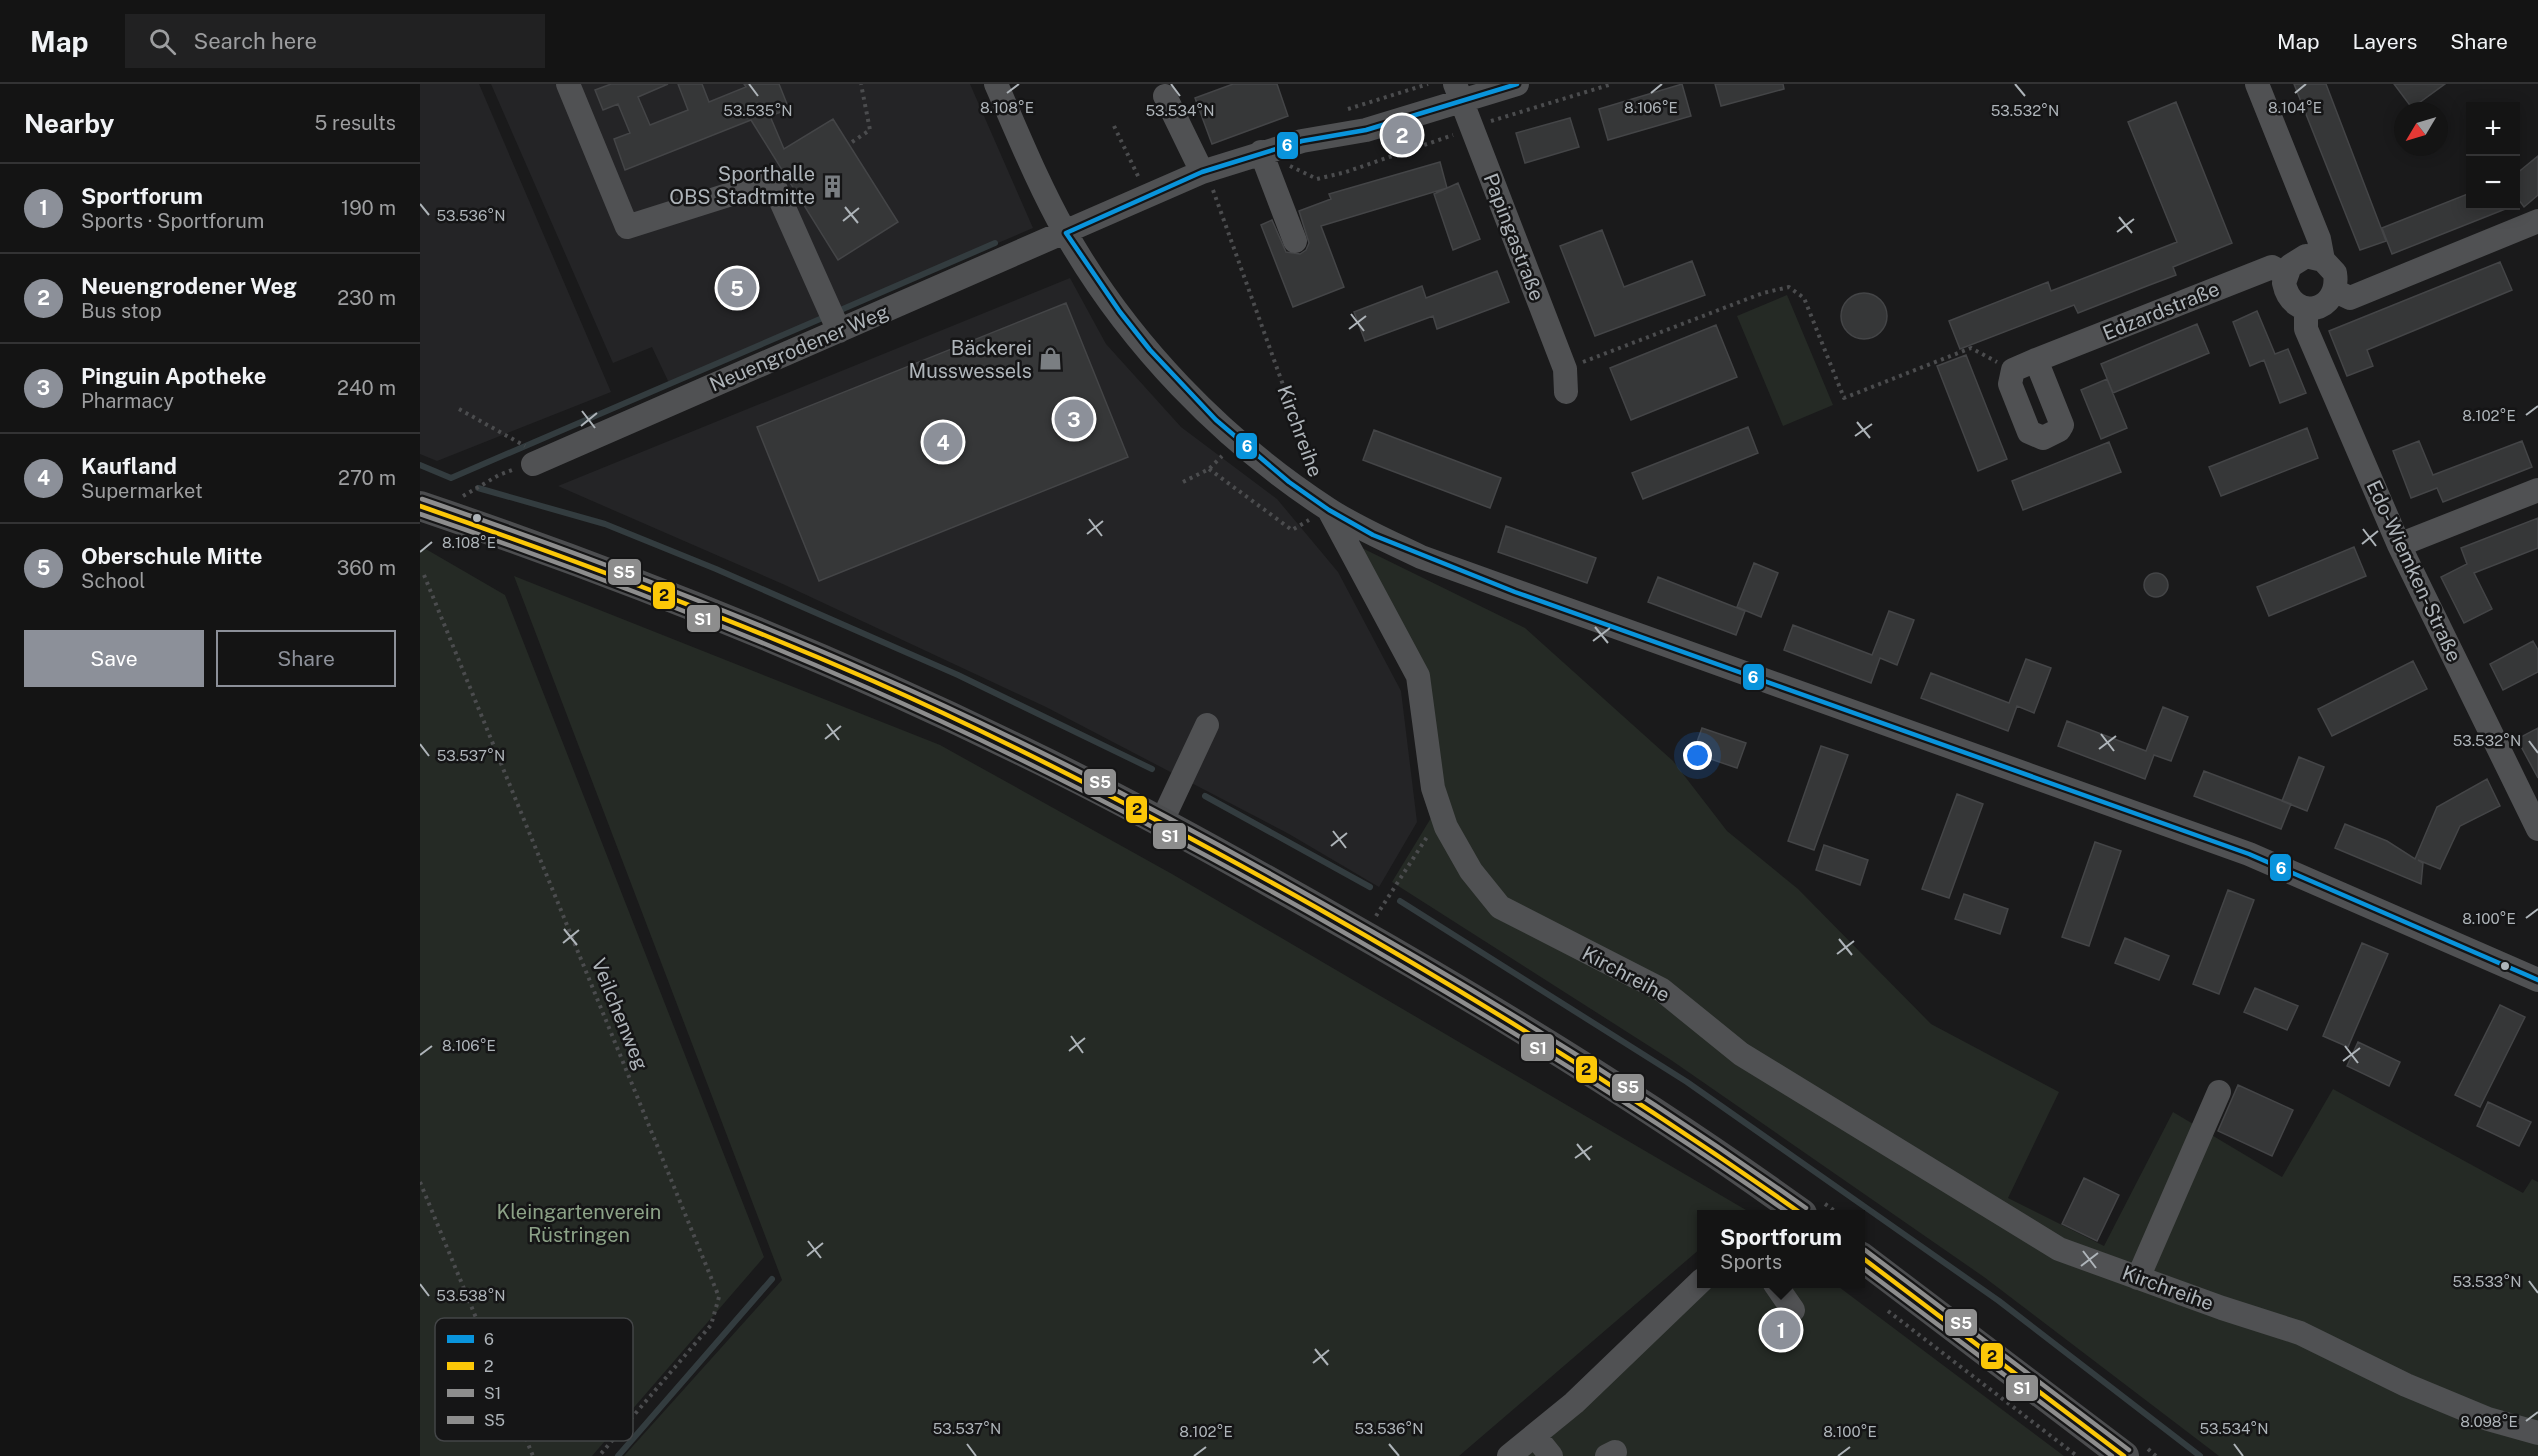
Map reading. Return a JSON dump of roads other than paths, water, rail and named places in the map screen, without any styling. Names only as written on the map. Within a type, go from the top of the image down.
[{"type":"main road","points":[[420,506],[542,549],[740,624],[1021,750],[1161,823],[1506,1017],[1654,1113],[1785,1210]]},
{"type":"main road","points":[[1865,1260],[2124,1456]]},
{"type":"street","points":[[568,84],[627,227],[772,181],[839,331]]},
{"type":"street","points":[[996,84],[1036,177],[1066,233],[1123,319],[1194,400],[1245,446],[1329,510],[1421,557],[2249,854],[2538,979]]},
{"type":"street","name":"Neuengrodener Weg","points":[[531,464],[1066,233],[1148,194],[1211,181],[1302,141],[1366,130],[1458,92],[1517,84]]},
{"type":"street","points":[[2257,84],[2319,239],[2323,260],[2335,273],[2335,291],[2324,305],[2306,308],[2290,300],[2284,283],[2285,274],[2290,266],[2306,256],[2323,260]]},
{"type":"street","name":"Papingastraße","points":[[1458,92],[1566,381]]},
{"type":"street","points":[[1165,96],[1211,181]]},
{"type":"street","points":[[1264,159],[1295,241]]},
{"type":"street","points":[[2335,291],[2350,298],[2538,221]]},
{"type":"street","name":"Edzardstraße","points":[[2036,360],[2062,425],[2059,430],[2043,438],[2029,432],[2010,384],[2013,370],[2036,360],[2272,267],[2285,274]]},
{"type":"street","name":"Edo-Wiemken-Straße","points":[[2306,308],[2306,329],[2399,545],[2538,829]]},
{"type":"street","points":[[2399,545],[2538,490]]},
{"type":"street","name":"Kirchreihe","points":[[1329,510],[1418,675],[1433,788],[1446,827],[1471,871],[1500,907],[1662,990],[1741,1054],[2059,1249],[2301,1333],[2406,1384],[2478,1415],[2538,1433]]},
{"type":"street","points":[[1161,823],[1207,725]]},
{"type":"street","points":[[2138,1278],[2218,1092]]},
{"type":"street","points":[[1509,1456],[1574,1403],[1697,1284]]},
{"type":"street","points":[[1778,1288],[1793,1310]]},
{"type":"street","points":[[1535,1436],[1551,1456]]},
{"type":"waterway","points":[[836,312],[995,243]]},
{"type":"waterway","points":[[420,465],[451,478],[827,316]]},
{"type":"waterway","points":[[478,488],[605,524],[716,569],[958,675],[1152,769]]},
{"type":"waterway","points":[[1205,796],[1370,887]]},
{"type":"waterway","points":[[1400,901],[1687,1082],[1999,1301],[2200,1456]]},
{"type":"waterway","points":[[633,1439],[772,1279]]},
{"type":"waterway","points":[[618,1456],[631,1441]]},
{"type":"place","name":"Neuengrodener Weg","points":[[1402,135]]},
{"type":"place","name":"Sporthalle OBS Stadtmitte","points":[[833,186]]},
{"type":"place","name":"Oberschule Mitte","points":[[737,288]]},
{"type":"place","name":"Bäckerei Musswessels","points":[[1050,359]]},
{"type":"place","name":"Pinguin Apotheke","points":[[1074,419]]},
{"type":"place","name":"Kaufland","points":[[943,442]]},
{"type":"place","name":"Sportforum","points":[[1781,1330]]},
{"type":"park label","name":"Kleingartenverein Rüstringen","points":[[579,1224]]}]
